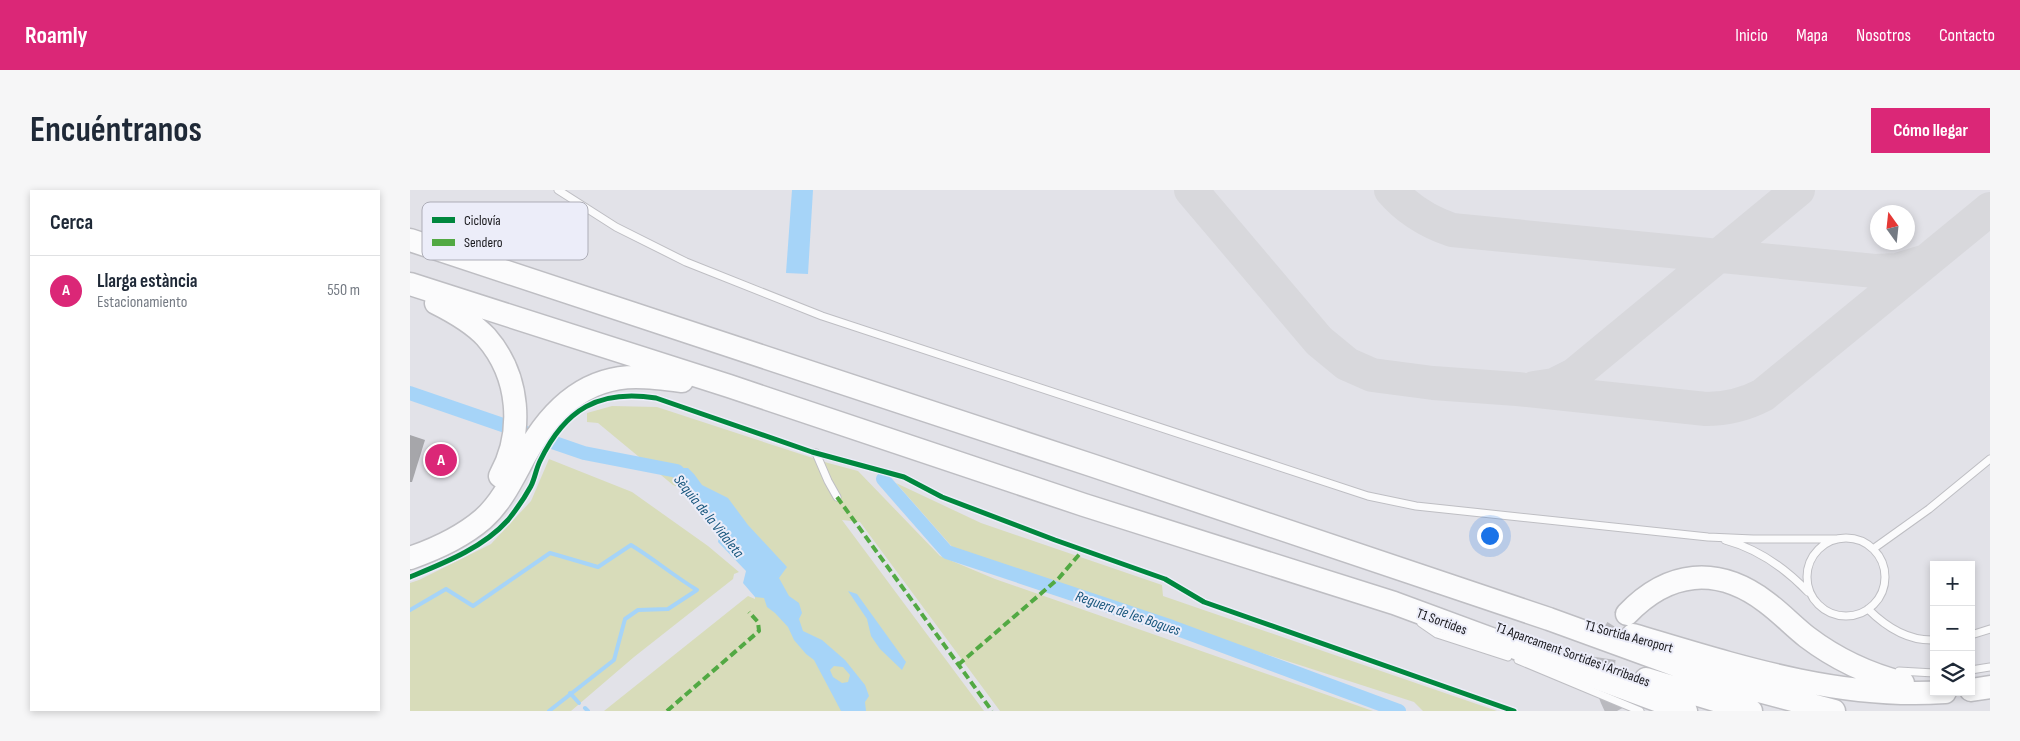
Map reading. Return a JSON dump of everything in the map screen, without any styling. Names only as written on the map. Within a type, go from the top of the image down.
[{"type":"main road","points":[[410,240],[422,244]]},
{"type":"main road","points":[[471,260],[1549,619]]},
{"type":"main road","points":[[410,284],[729,386],[1084,505],[1394,603]]},
{"type":"main road","points":[[410,290],[445,307],[471,324],[486,337],[506,369],[516,405],[518,454],[509,486],[484,518],[446,543],[410,558]]},
{"type":"main road","points":[[410,545],[458,521],[474,508],[489,492],[518,454],[560,407],[570,399],[603,382],[635,377],[729,386]]},
{"type":"main road","points":[[1627,614],[1638,602],[1653,591],[1678,580],[1698,577],[1725,581],[1752,592],[1806,636],[1853,665],[1876,676],[1904,683],[1930,686]]},
{"type":"main road","name":"T1 Sortides","points":[[1394,603],[1686,711]]},
{"type":"main road","name":"T1 Aparcament Sortides i Arribades","points":[[1394,603],[1474,618],[1667,687],[1751,711]]},
{"type":"main road","name":"T1 Sortida Aeroport","points":[[1549,619],[1598,625],[1718,660],[1831,686],[1901,693],[1930,692]]},
{"type":"main road","name":"T1 Sortida Aeroport","points":[[1549,619],[1714,679],[1834,711]]},
{"type":"main road","points":[[1975,684],[1990,682]]},
{"type":"main road","points":[[1975,689],[1990,687]]},
{"type":"lane","points":[[558,190],[577,202]]},
{"type":"lane","points":[[588,209],[616,226],[686,262],[822,316],[1368,496],[1416,506],[1708,537],[1858,540],[1873,549],[1883,565],[1885,576],[1880,596],[1868,609],[1854,615],[1833,614],[1824,610],[1796,579],[1763,555],[1747,547],[1708,537]]},
{"type":"lane","points":[[816,453],[837,497]]},
{"type":"lane","points":[[1873,549],[1929,509],[1990,459]]},
{"type":"lane","points":[[1811,596],[1806,576],[1811,558],[1821,547],[1838,539]]},
{"type":"lane","points":[[1394,603],[1437,634],[1513,658],[1640,711]]},
{"type":"lane","points":[[1868,609],[1886,626],[1930,640]]},
{"type":"lane","points":[[1975,634],[1990,629]]},
{"type":"lane","points":[[1853,665],[1910,673],[1930,673]]},
{"type":"lane","points":[[1975,669],[1990,667]]},
{"type":"green space","points":[[612,406],[657,407],[858,471],[940,556],[995,579],[1373,711],[1000,711],[860,522],[842,520],[984,711],[604,711],[748,596],[755,599],[773,568],[728,507],[673,485],[598,423],[587,422],[587,413]]},
{"type":"green space","points":[[549,459],[632,492],[708,546],[739,572],[734,574],[733,579],[634,657],[571,711],[410,711],[410,583],[491,544],[531,501]]},
{"type":"green space","points":[[896,483],[981,523],[1162,585],[1163,596],[1497,711],[1423,711],[1414,702],[1222,640],[954,549]]},
{"type":"water","points":[[792,190],[813,190],[808,274],[786,273]]},
{"type":"water","points":[[680,468],[688,468],[702,485],[728,498],[748,525],[787,567],[779,578],[789,596],[799,603],[802,613],[799,619],[803,631],[822,640],[845,660],[865,685],[869,696],[865,702],[866,711],[841,711],[814,660],[794,640],[788,627],[767,607],[764,598],[755,597],[743,583],[746,571],[718,542],[720,530],[692,503],[690,495],[685,489],[686,484]],"holes":[[[834,666],[843,667],[850,675],[848,682],[842,683],[833,677],[830,670]]]},
{"type":"water","points":[[848,591],[857,594],[906,662],[902,670],[880,649],[871,636],[867,619]]},
{"type":"building","points":[[410,435],[425,440],[412,482],[410,482]]},
{"type":"waterway","name":"Sèquia de la Vidaleta","points":[[410,393],[584,453],[677,471],[697,497]]},
{"type":"waterway","name":"Reguera de les Bogues","points":[[883,479],[947,552],[1172,627],[1399,711]]},
{"type":"waterway","points":[[410,610],[446,589],[473,606],[550,553],[598,567],[631,545],[697,590],[668,609],[638,610],[625,619],[614,660],[549,711]]},
{"type":"waterway","points":[[570,693],[579,703]]},
{"type":"waterway","points":[[585,708],[588,711]]},
{"type":"taxiway","points":[[1191,190],[1319,341],[1347,364],[1372,375],[1433,383],[1517,389],[1706,409],[1735,406],[1763,395],[1990,209]]},
{"type":"taxiway","points":[[1391,190],[1419,214],[1452,230],[1875,271],[1897,270],[1923,262]]},
{"type":"taxiway","points":[[1534,388],[1554,385],[1574,375],[1798,190]]},
{"type":"tunnel","points":[[1617,711],[1606,685],[1604,661],[1611,637],[1627,614]]},
{"type":"marked path","points":[[837,497],[992,711]]},
{"type":"marked path","points":[[958,665],[1059,578],[1083,550]]},
{"type":"marked path","points":[[667,711],[759,631],[758,622],[749,612]]},
{"type":"cycle path","points":[[410,577],[462,554],[498,530],[508,520],[529,490],[550,443],[573,416],[601,400],[636,396],[656,398],[812,452],[904,477],[942,497],[1165,579],[1204,602],[1514,711]]},
{"type":"place","name":"Llarga estància","points":[[441,460]]}]
